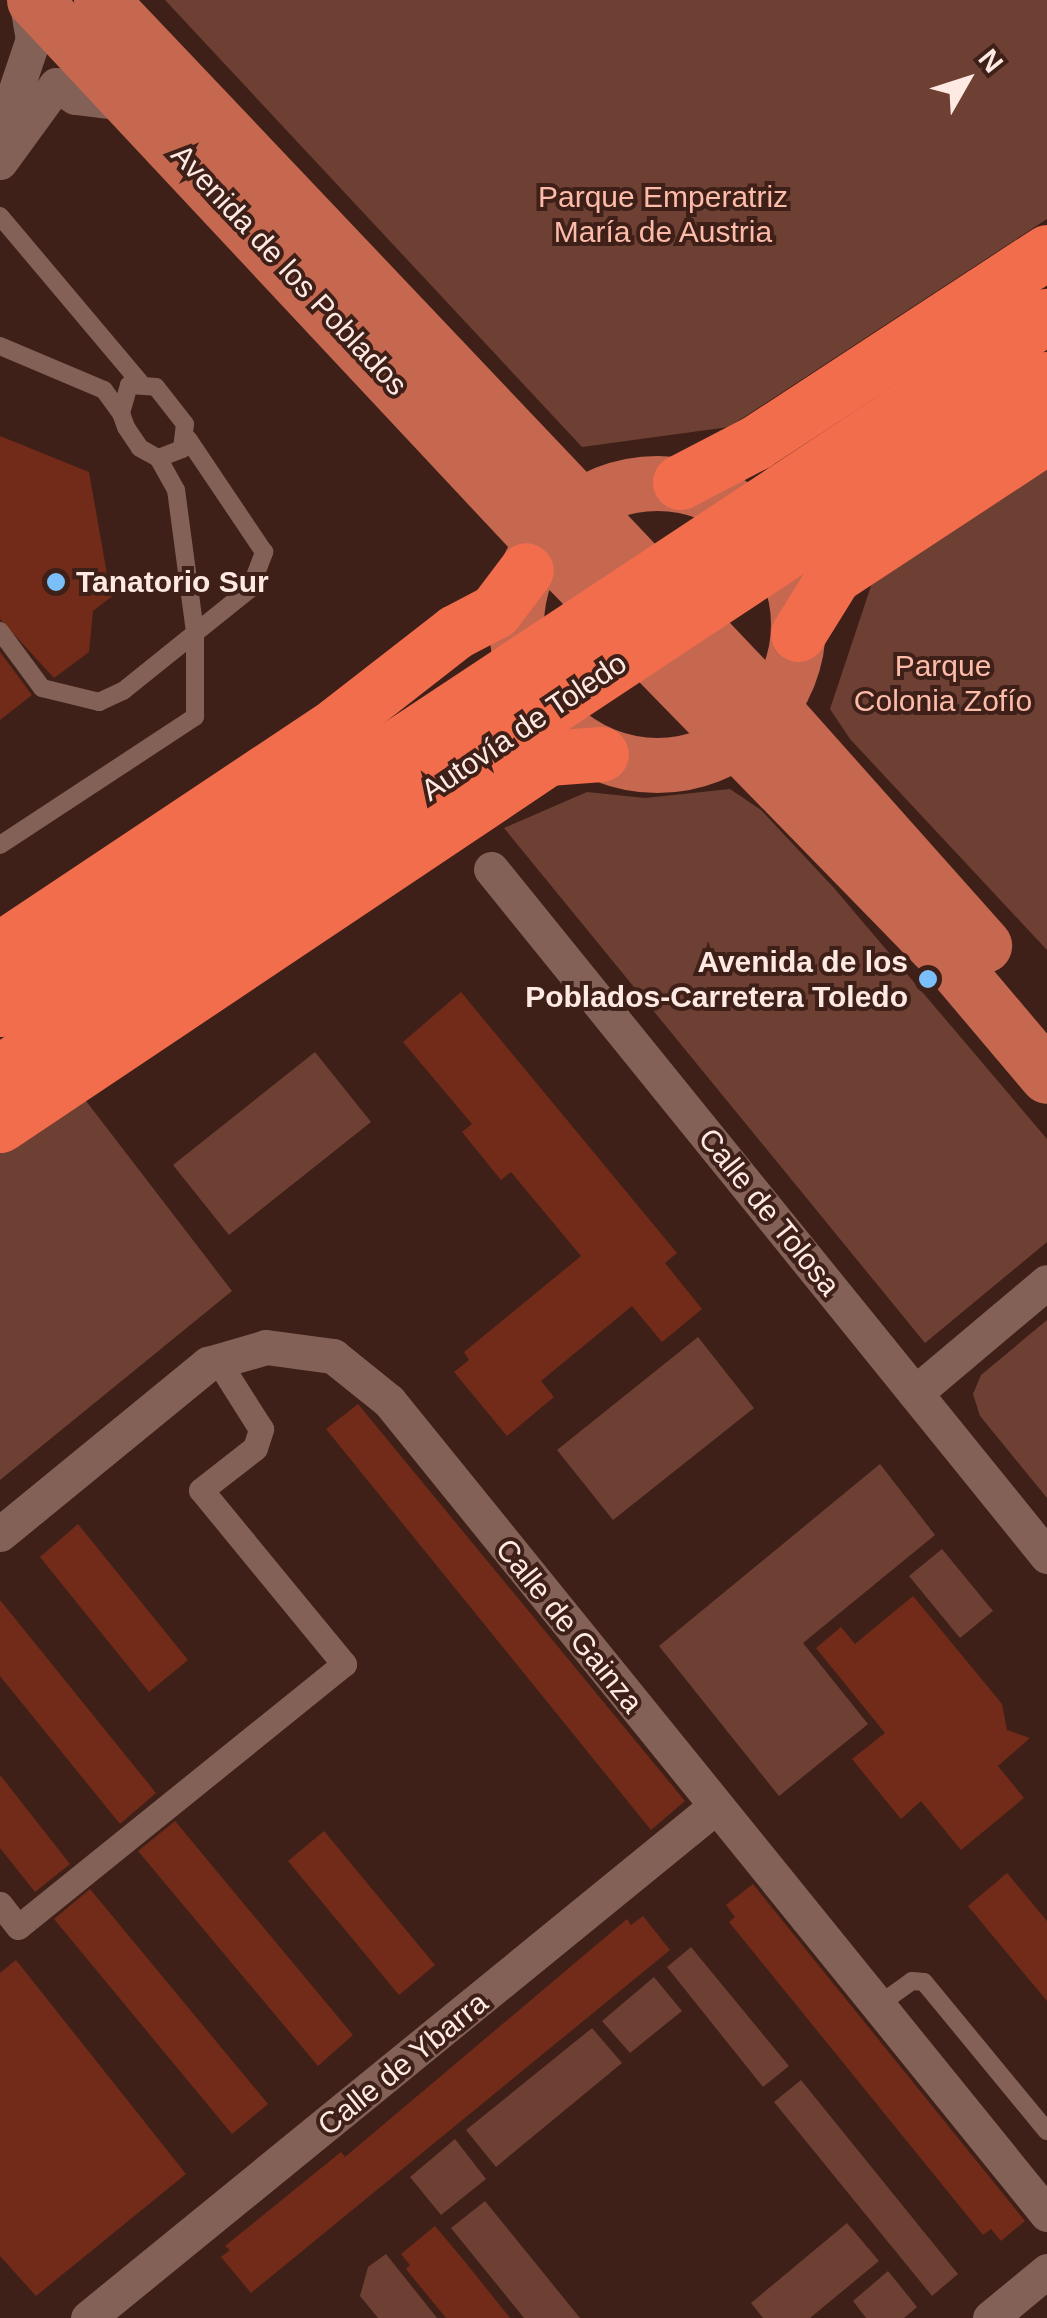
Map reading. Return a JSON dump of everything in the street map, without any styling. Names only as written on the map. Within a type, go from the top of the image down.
[{"type":"highway","points":[[680,482],[755,443],[1047,252]]},
{"type":"highway","name":"Autovía de Toledo","points":[[0,1072],[500,744],[812,504],[1047,316]]},
{"type":"highway","name":"Autovía de Toledo","points":[[0,1008],[469,699],[812,504],[1047,378]]},
{"type":"highway","points":[[798,634],[834,576],[1047,436]]},
{"type":"highway","points":[[0,949],[337,724],[455,632],[494,611],[549,539]]},
{"type":"highway","points":[[0,1126],[548,758],[600,754]]},
{"type":"main road","name":"Avenida de los Poblados","points":[[34,0],[549,539],[755,724],[1047,1020]]},
{"type":"main road","name":"Avenida de los Poblados","points":[[102,3],[549,539]]},
{"type":"main road","points":[[642,482],[680,482],[732,505],[776,549],[790,577],[798,634],[790,672],[755,724],[682,764],[655,766],[600,754],[544,709],[521,662],[516,617],[549,539],[642,482]]},
{"type":"main road","name":"Avenida de los Poblados","points":[[755,724],[1047,1076]]},
{"type":"street","points":[[0,137],[33,39],[26,0]]},
{"type":"street","points":[[0,162],[56,85],[75,96],[133,104]]},
{"type":"street","name":"Calle de Tolosa","points":[[491,869],[1047,1556]]},
{"type":"street","points":[[914,1393],[1047,1282]]},
{"type":"street","name":"Calle de Gainza","points":[[0,1534],[218,1361],[266,1347],[304,1348],[333,1356],[364,1377],[1047,2214]]},
{"type":"street","points":[[0,1904],[18,1926],[344,1664],[202,1490],[256,1448],[261,1429],[218,1361]]},
{"type":"street","name":"Calle de Ybarra","points":[[88,2318],[715,1807]]},
{"type":"street","points":[[990,2318],[1047,2271]]},
{"type":"lane","points":[[0,216],[140,382],[171,403],[188,439],[264,552],[250,589],[100,702],[42,688],[0,631]]},
{"type":"lane","points":[[0,346],[104,390],[140,448],[158,458],[176,490],[196,632],[196,717],[0,845]]},
{"type":"lane","points":[[121,413],[129,384],[140,382]]},
{"type":"lane","points":[[158,458],[171,457],[188,439]]},
{"type":"lane","points":[[877,2006],[921,1980],[1047,2131]]},
{"type":"green space","name":"Parque Emperatriz María de Austria","points":[[165,0],[1047,0],[1047,219],[729,427],[582,447]]},
{"type":"green space","name":"Parque Colonia Zofío","points":[[1047,468],[1047,950],[850,739],[830,709],[872,583]]},
{"type":"green space","points":[[730,789],[761,810],[834,888],[1047,1139],[1047,1242],[925,1343],[504,828],[587,792],[645,798]]},
{"type":"green space","points":[[315,1052],[371,1122],[229,1235],[173,1165]]},
{"type":"green space","points":[[83,1097],[232,1291],[0,1480],[0,1153]]},
{"type":"green space","points":[[1047,1320],[1047,1498],[980,1416],[973,1394],[981,1375]]},
{"type":"green space","points":[[698,1337],[754,1408],[613,1520],[557,1450]]},
{"type":"green space","points":[[880,1464],[935,1535],[803,1643],[868,1724],[779,1796],[659,1646]]},
{"type":"green space","points":[[942,1549],[993,1611],[960,1638],[909,1576]]},
{"type":"green space","points":[[691,1947],[789,2066],[763,2087],[667,1967]]},
{"type":"green space","points":[[654,1977],[682,2011],[630,2053],[602,2021]]},
{"type":"green space","points":[[592,2028],[622,2063],[496,2167],[466,2130]]},
{"type":"green space","points":[[801,2080],[958,2274],[932,2296],[774,2102]]},
{"type":"green space","points":[[455,2139],[486,2179],[441,2215],[410,2177]]},
{"type":"green space","points":[[485,2201],[580,2318],[524,2318],[451,2228]]},
{"type":"green space","points":[[847,2223],[879,2261],[810,2318],[763,2318],[751,2303]]},
{"type":"green space","points":[[386,2254],[437,2318],[378,2318],[360,2296],[368,2267]]},
{"type":"green space","points":[[888,2271],[917,2307],[904,2318],[866,2318],[853,2301]]},
{"type":"building","name":"Tanatorio Sur","points":[[0,436],[89,472],[107,574],[119,591],[93,611],[89,652],[54,678],[0,619]]},
{"type":"building","points":[[0,652],[32,695],[0,720]]},
{"type":"building","points":[[461,992],[677,1253],[665,1263],[702,1309],[662,1342],[632,1306],[541,1381],[554,1397],[507,1436],[454,1372],[469,1360],[464,1352],[581,1256],[511,1172],[501,1180],[462,1132],[472,1124],[403,1042]]},
{"type":"building","points":[[358,1404],[685,1801],[651,1830],[326,1429]]},
{"type":"building","points":[[78,1524],[188,1660],[149,1692],[40,1557]]},
{"type":"building","points":[[913,1596],[1002,1704],[1007,1730],[1030,1738],[998,1766],[1024,1798],[961,1850],[921,1801],[901,1819],[852,1759],[885,1733],[816,1648],[841,1627],[855,1644]]},
{"type":"building","points":[[0,1600],[156,1793],[120,1824],[0,1676]]},
{"type":"building","points":[[0,1775],[70,1864],[35,1892],[0,1848]]},
{"type":"building","points":[[175,1821],[353,2035],[318,2066],[138,1851]]},
{"type":"building","points":[[324,1831],[435,1965],[399,1995],[288,1861]]},
{"type":"building","points":[[1007,1873],[1047,1921],[1047,2001],[968,1906]]},
{"type":"building","points":[[753,1884],[1025,2221],[1001,2241],[991,2229],[983,2235],[729,1922],[735,1917],[726,1905]]},
{"type":"building","points":[[90,1889],[268,2104],[232,2134],[54,1919]]},
{"type":"building","points":[[643,1916],[670,1950],[251,2293],[221,2257],[230,2250],[225,2246],[341,2152],[345,2157],[627,1919],[631,1925]]},
{"type":"building","points":[[16,1960],[186,2174],[36,2296],[0,2256],[0,1973]]},
{"type":"building","points":[[435,2226],[510,2318],[446,2318],[406,2269],[410,2265],[401,2254]]},
{"type":"place","name":"Tanatorio Sur","points":[[56,582]]},
{"type":"place","name":"Avenida de los Poblados-Carretera Toledo","points":[[928,979]]}]
